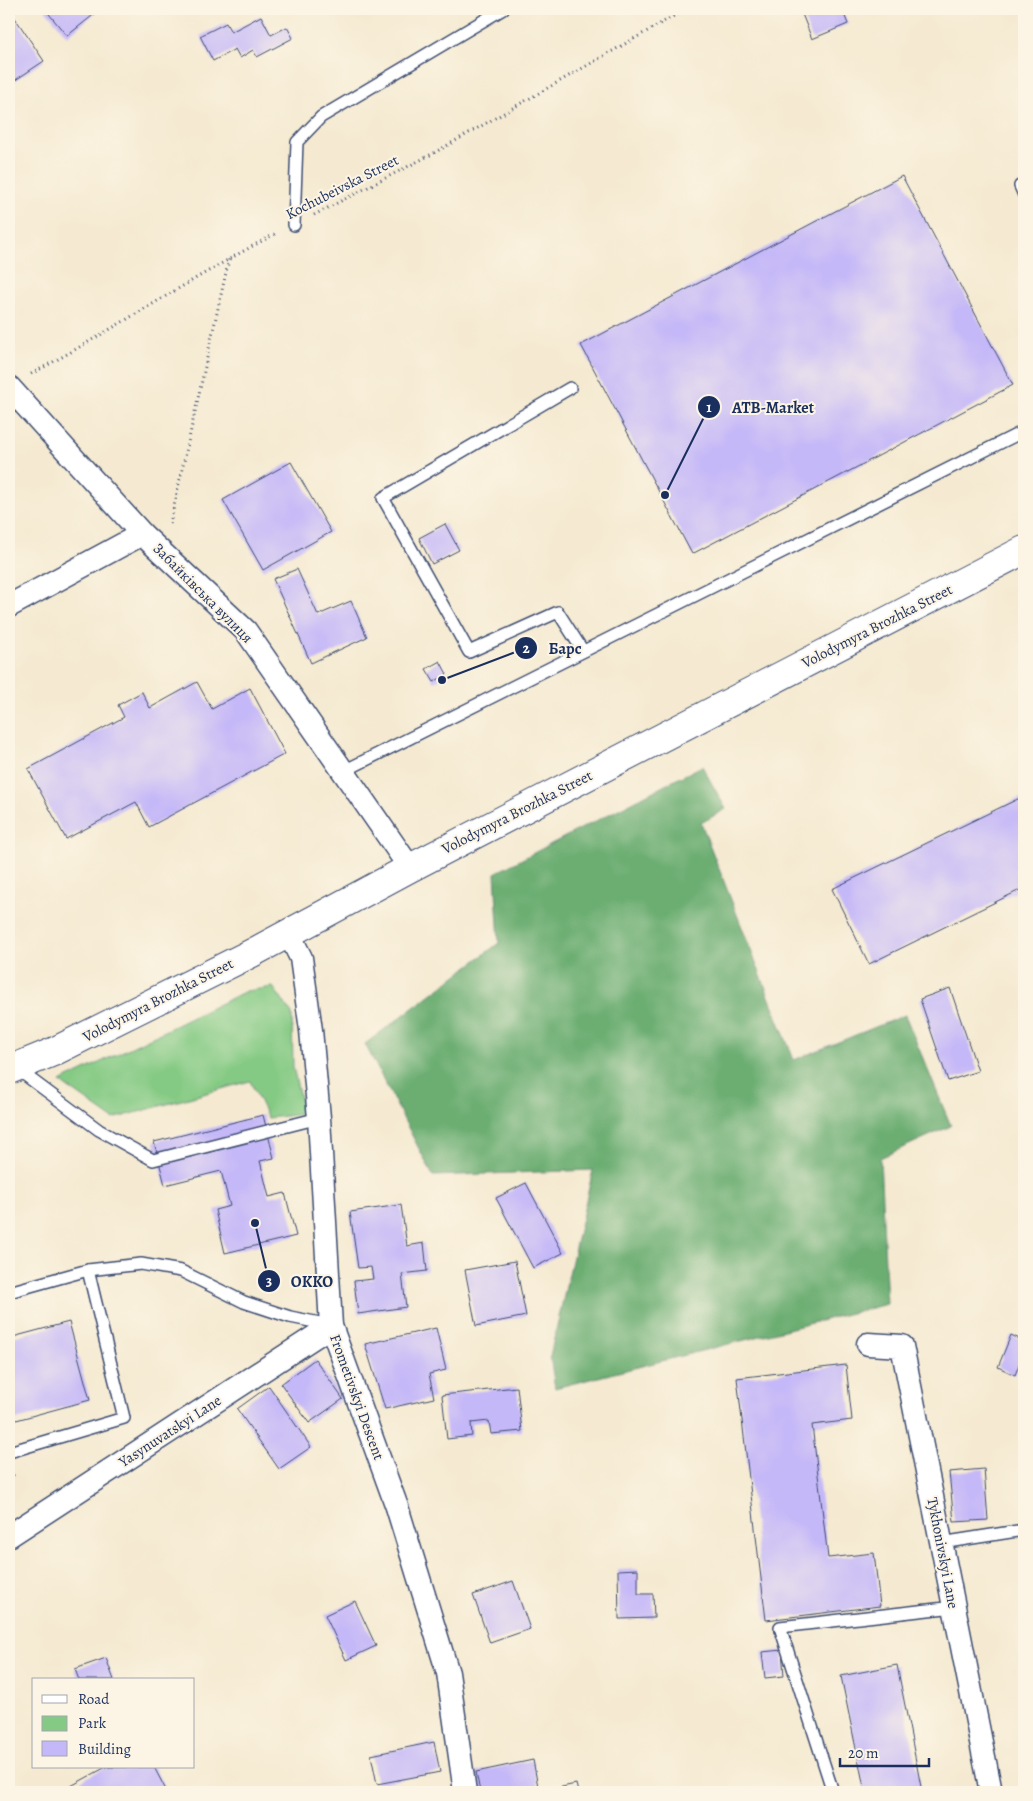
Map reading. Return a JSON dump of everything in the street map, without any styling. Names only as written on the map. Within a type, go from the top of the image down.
[{"type":"main road","name":"Volodymyra Brozhka Street","points":[[12,1069],[53,1052],[289,934],[410,868],[1024,550]]},
{"type":"street","name":"Забайківська вулиця","points":[[9,387],[142,534],[246,631],[410,868]]},
{"type":"street","points":[[9,606],[142,534]]},
{"type":"street","name":"Frometivskyi Descent","points":[[289,934],[301,958],[305,980],[319,1118],[331,1326],[397,1507],[448,1673],[465,1792]]},
{"type":"street","name":"Yasynuvatskyi Lane","points":[[9,1536],[331,1326]]},
{"type":"street","name":"Tykhonivskyi Lane","points":[[868,1344],[902,1346],[991,1792]]},
{"type":"lane","points":[[294,225],[297,142],[315,123],[321,117],[503,9]]},
{"type":"lane","points":[[570,388],[383,498],[469,652],[558,612],[583,651]]},
{"type":"lane","points":[[344,771],[1024,431]]},
{"type":"lane","points":[[12,1069],[99,1130],[152,1160],[319,1118]]},
{"type":"lane","points":[[9,1292],[88,1270],[141,1264],[181,1271],[244,1302],[290,1317],[331,1326]]},
{"type":"lane","points":[[9,1452],[124,1418],[88,1270]]},
{"type":"lane","points":[[941,1543],[1024,1530]]},
{"type":"lane","points":[[833,1792],[780,1626],[954,1607]]},
{"type":"path","name":"Kochubeivska Street","points":[[9,387],[87,344],[229,258],[434,153],[686,9]]},
{"type":"path","points":[[163,553],[229,258]]},
{"type":"green space","points":[[702,766],[726,809],[701,823],[794,1060],[905,1015],[951,1126],[880,1158],[887,1304],[555,1388],[550,1356],[593,1170],[433,1176],[365,1044],[499,943],[495,873]]},
{"type":"green space","points":[[273,987],[292,1014],[293,1067],[304,1114],[268,1118],[250,1081],[113,1119],[60,1082],[246,991]]},
{"type":"building","points":[[9,9],[44,61],[11,83],[9,79]]},
{"type":"building","points":[[45,9],[95,9],[97,12],[67,36]]},
{"type":"building","points":[[800,9],[842,9],[848,24],[812,39]]},
{"type":"building","points":[[261,16],[271,35],[287,27],[293,38],[257,57],[253,50],[240,58],[235,49],[213,61],[200,36],[226,23],[231,32]]},
{"type":"building","points":[[902,176],[1013,385],[692,554],[581,345]]},
{"type":"building","points":[[291,462],[331,532],[263,570],[223,500]]},
{"type":"building","points":[[445,524],[459,550],[432,564],[419,538]]},
{"type":"building","points":[[297,569],[318,615],[351,601],[367,637],[311,663],[273,579]]},
{"type":"building","points":[[440,661],[447,674],[434,682],[426,669]]},
{"type":"building","points":[[197,682],[212,709],[250,688],[285,754],[149,827],[136,802],[66,839],[28,769],[124,717],[118,705],[142,692],[150,708]]},
{"type":"building","points":[[1024,796],[1024,888],[869,964],[832,889]]},
{"type":"building","points":[[950,988],[978,1071],[948,1081],[920,999]]},
{"type":"building","points":[[263,1115],[274,1158],[260,1161],[269,1197],[285,1193],[296,1236],[225,1253],[215,1210],[230,1206],[221,1171],[165,1185],[154,1142]]},
{"type":"building","points":[[526,1183],[563,1253],[533,1268],[496,1198]]},
{"type":"building","points":[[401,1205],[407,1246],[424,1243],[427,1271],[402,1274],[406,1307],[358,1314],[354,1281],[373,1279],[371,1267],[358,1268],[350,1212]]},
{"type":"building","points":[[515,1261],[526,1316],[476,1326],[465,1270]]},
{"type":"building","points":[[69,1322],[90,1400],[9,1422],[9,1338]]},
{"type":"building","points":[[436,1328],[446,1370],[429,1374],[434,1398],[385,1409],[365,1344]]},
{"type":"building","points":[[1011,1335],[1024,1341],[1024,1352],[1015,1375],[998,1367]]},
{"type":"building","points":[[315,1359],[343,1399],[309,1423],[281,1384]]},
{"type":"building","points":[[846,1365],[852,1420],[812,1425],[828,1558],[874,1553],[880,1606],[766,1620],[737,1378]]},
{"type":"building","points":[[269,1386],[311,1447],[279,1469],[237,1409]]},
{"type":"building","points":[[517,1387],[522,1431],[491,1434],[489,1421],[471,1423],[472,1436],[447,1439],[442,1395]]},
{"type":"building","points":[[984,1469],[988,1520],[954,1522],[949,1472]]},
{"type":"building","points":[[638,1569],[638,1594],[653,1594],[654,1618],[619,1619],[618,1570]]},
{"type":"building","points":[[513,1581],[530,1629],[490,1643],[473,1595]]},
{"type":"building","points":[[355,1601],[376,1646],[346,1660],[325,1615]]},
{"type":"building","points":[[782,1650],[784,1676],[765,1678],[762,1652]]},
{"type":"building","points":[[106,1658],[113,1678],[78,1678],[75,1669]]},
{"type":"building","points":[[897,1665],[922,1792],[865,1792],[841,1676]]},
{"type":"building","points":[[434,1742],[440,1772],[377,1784],[371,1755]]},
{"type":"building","points":[[533,1760],[539,1792],[480,1792],[476,1772]]},
{"type":"building","points":[[104,1768],[155,1768],[167,1792],[74,1792],[71,1786]]},
{"type":"building","points":[[576,1784],[578,1792],[543,1792],[543,1791]]},
{"type":"place","name":"ATB-Market","points":[[665,495]]},
{"type":"place","name":"Барс","points":[[442,680]]},
{"type":"place","name":"OKKO","points":[[255,1223]]}]
